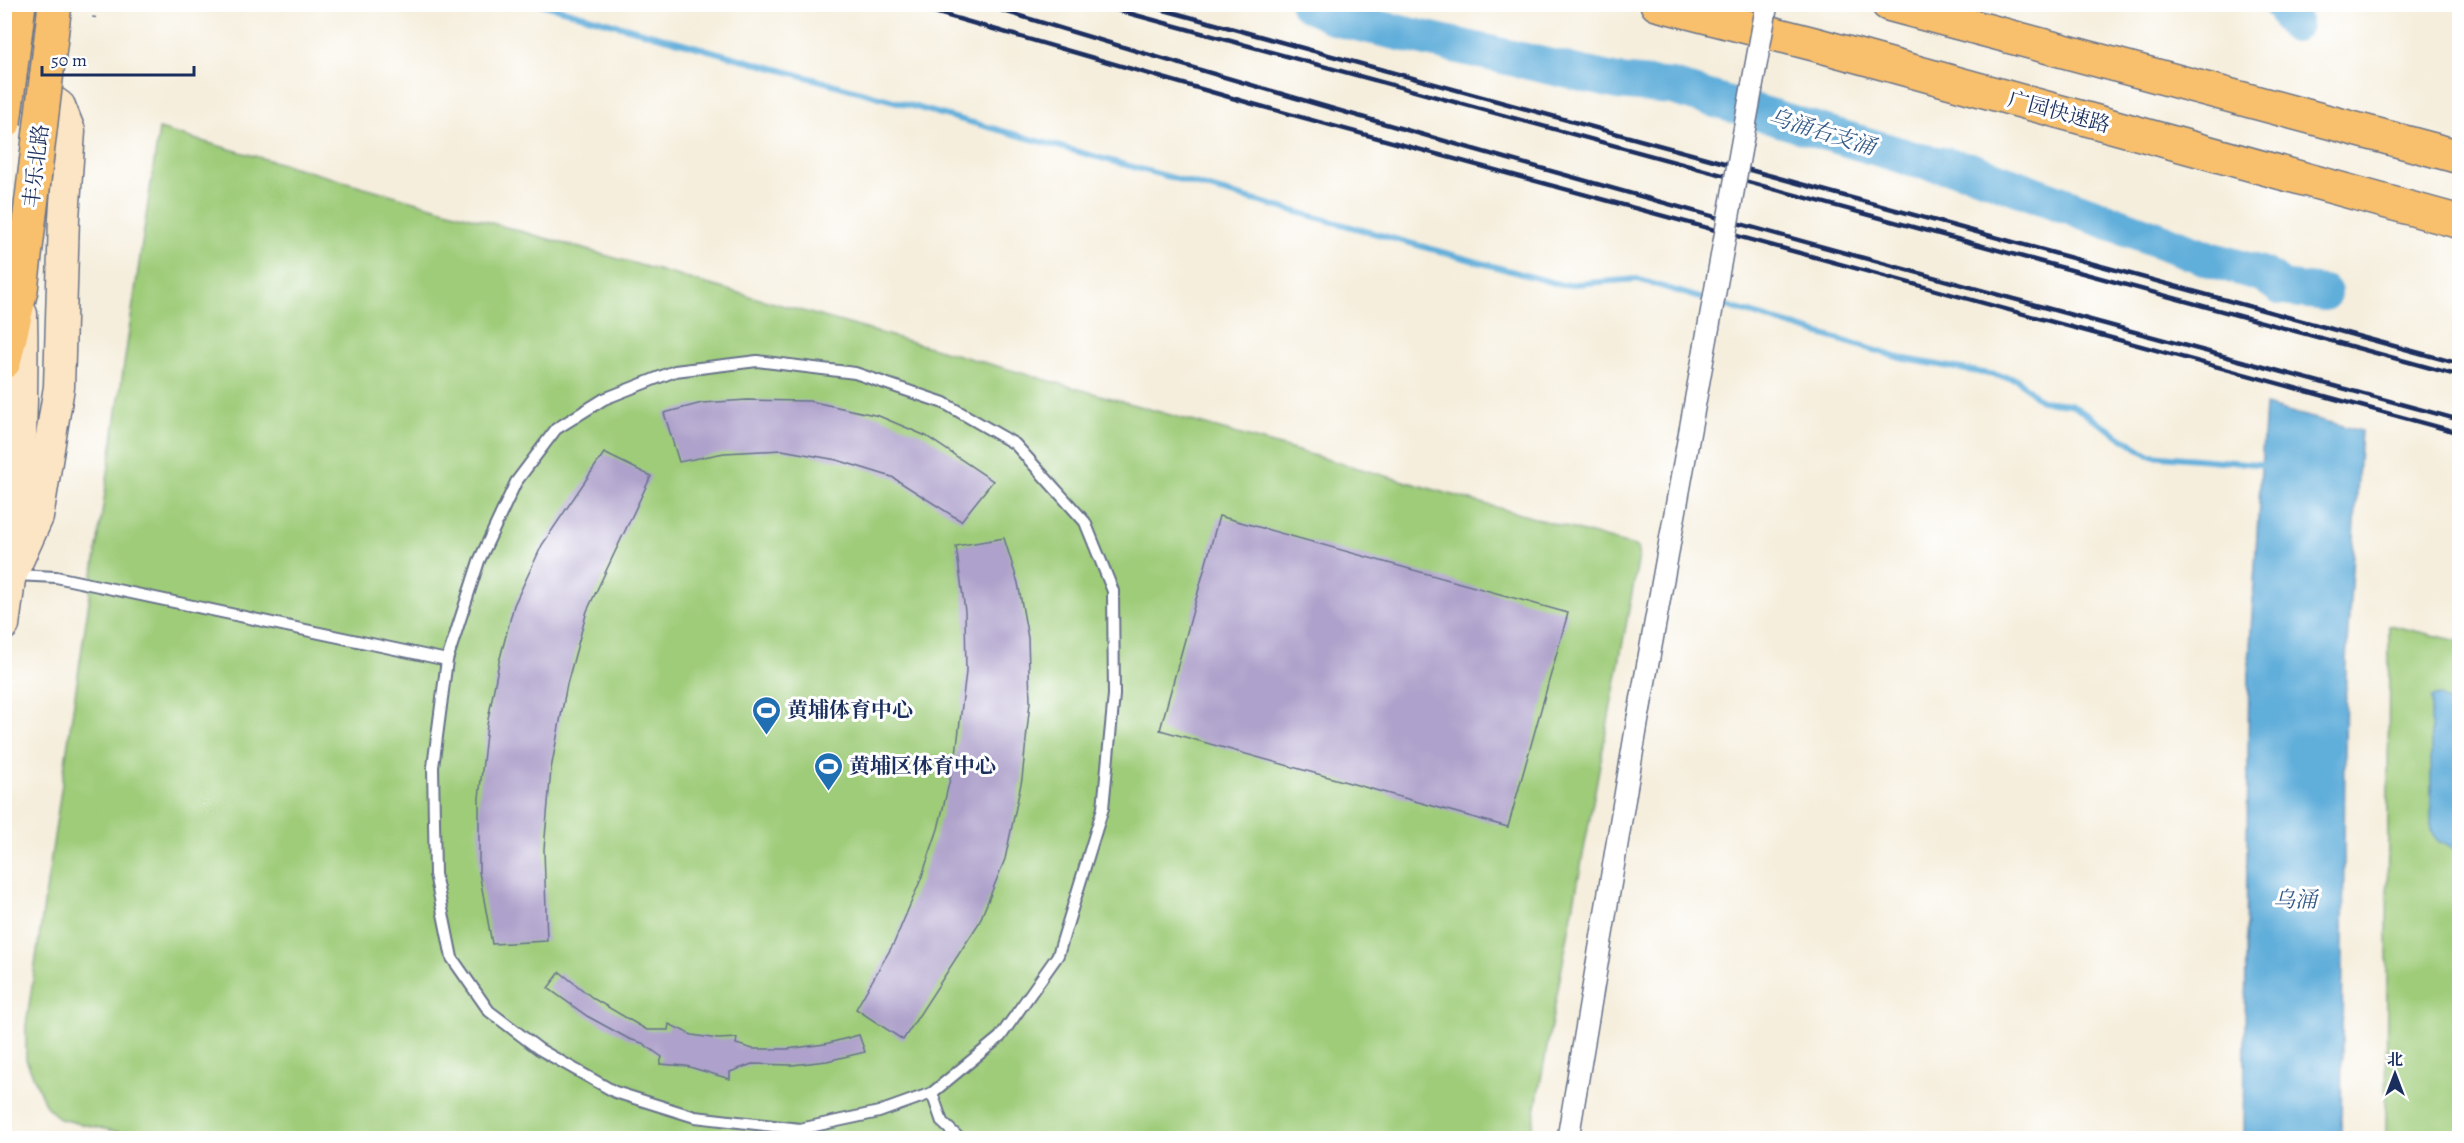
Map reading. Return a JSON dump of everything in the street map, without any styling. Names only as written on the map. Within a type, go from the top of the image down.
[{"type":"main road","name":"丰乐北路","points":[[4,123],[19,4]]},
{"type":"main road","name":"丰乐北路","points":[[4,362],[21,290],[55,4]]},
{"type":"main road","name":"广园快速路","points":[[1657,4],[2460,222]]},
{"type":"main road","points":[[1888,4],[2460,157]]},
{"type":"main road","points":[[4,95],[33,94],[49,98],[60,106],[70,131],[63,236],[58,397],[38,517],[12,574]]},
{"type":"main road","points":[[4,625],[12,574],[22,422],[21,290]]},
{"type":"street","points":[[1568,1138],[1638,718],[1767,4]]},
{"type":"lane","points":[[757,361],[855,373],[944,403],[1015,444],[1085,522],[1113,591],[1114,695],[1103,808],[1058,955],[1000,1037],[932,1093],[879,1112],[800,1129],[695,1117],[615,1092],[539,1049],[489,1011],[452,958],[435,874],[432,767],[447,660],[479,561],[516,482],[556,429],[604,399],[675,370],[757,361]]},
{"type":"lane","points":[[12,574],[56,577],[447,660]]},
{"type":"lane","points":[[932,1093],[942,1122],[959,1138]]},
{"type":"path","points":[[94,18],[96,4]]},
{"type":"green space","name":"黄埔区体育中心","points":[[159,129],[1637,547],[1639,556],[1530,1138],[145,1138],[60,1119],[46,1106],[26,1059],[26,1026]]},
{"type":"green space","points":[[2389,625],[2459,641],[2460,1138],[2386,1138]]},
{"type":"water","name":"乌涌","points":[[2265,405],[2361,431],[2346,661],[2341,1138],[2244,1138],[2249,662]]},
{"type":"water","points":[[2439,695],[2459,712],[2459,852],[2438,841],[2431,832],[2431,697]]},
{"type":"building","points":[[747,400],[809,401],[879,416],[926,436],[993,481],[961,521],[892,477],[837,460],[782,450],[724,453],[679,462],[664,413],[702,403]]},
{"type":"building","points":[[604,453],[651,476],[587,611],[567,684],[551,769],[544,849],[547,941],[492,944],[479,872],[479,798],[487,725],[499,662],[514,605],[542,545]]},
{"type":"building","points":[[1219,516],[1568,613],[1508,827],[1160,730]]},
{"type":"building","points":[[1004,538],[1018,583],[1028,638],[1030,702],[1022,779],[1005,859],[979,923],[903,1040],[856,1009],[894,943],[921,879],[938,829],[956,754],[966,672],[965,611],[956,546]]},
{"type":"building","points":[[560,972],[594,999],[647,1030],[668,1030],[669,1024],[692,1035],[718,1039],[737,1038],[736,1044],[753,1049],[787,1049],[825,1044],[859,1035],[865,1052],[827,1061],[792,1065],[752,1064],[730,1072],[730,1079],[686,1066],[660,1064],[662,1057],[642,1043],[629,1039],[587,1016],[548,988]]},
{"type":"waterway","points":[[541,4],[1562,285],[1637,279],[1900,358],[2017,379],[2041,401],[2070,404],[2149,455],[2269,465]]},
{"type":"waterway","name":"乌涌右支涌","points":[[1308,4],[1338,19],[1618,82],[1672,87],[1920,161],[1970,170],[2210,259],[2264,275],[2282,288],[2324,293]]},
{"type":"waterway","name":"乌涌","points":[[2281,4],[2294,24]]},
{"type":"railway","points":[[907,4],[1253,104],[2460,433]]},
{"type":"railway","points":[[981,4],[1534,166],[2460,420]]},
{"type":"railway","points":[[1095,4],[2460,376]]},
{"type":"railway","points":[[1142,4],[2460,364]]},
{"type":"place","name":"黄埔体育中心","points":[[766,736]]},
{"type":"place","name":"黄埔区体育中心","points":[[828,792]]}]
